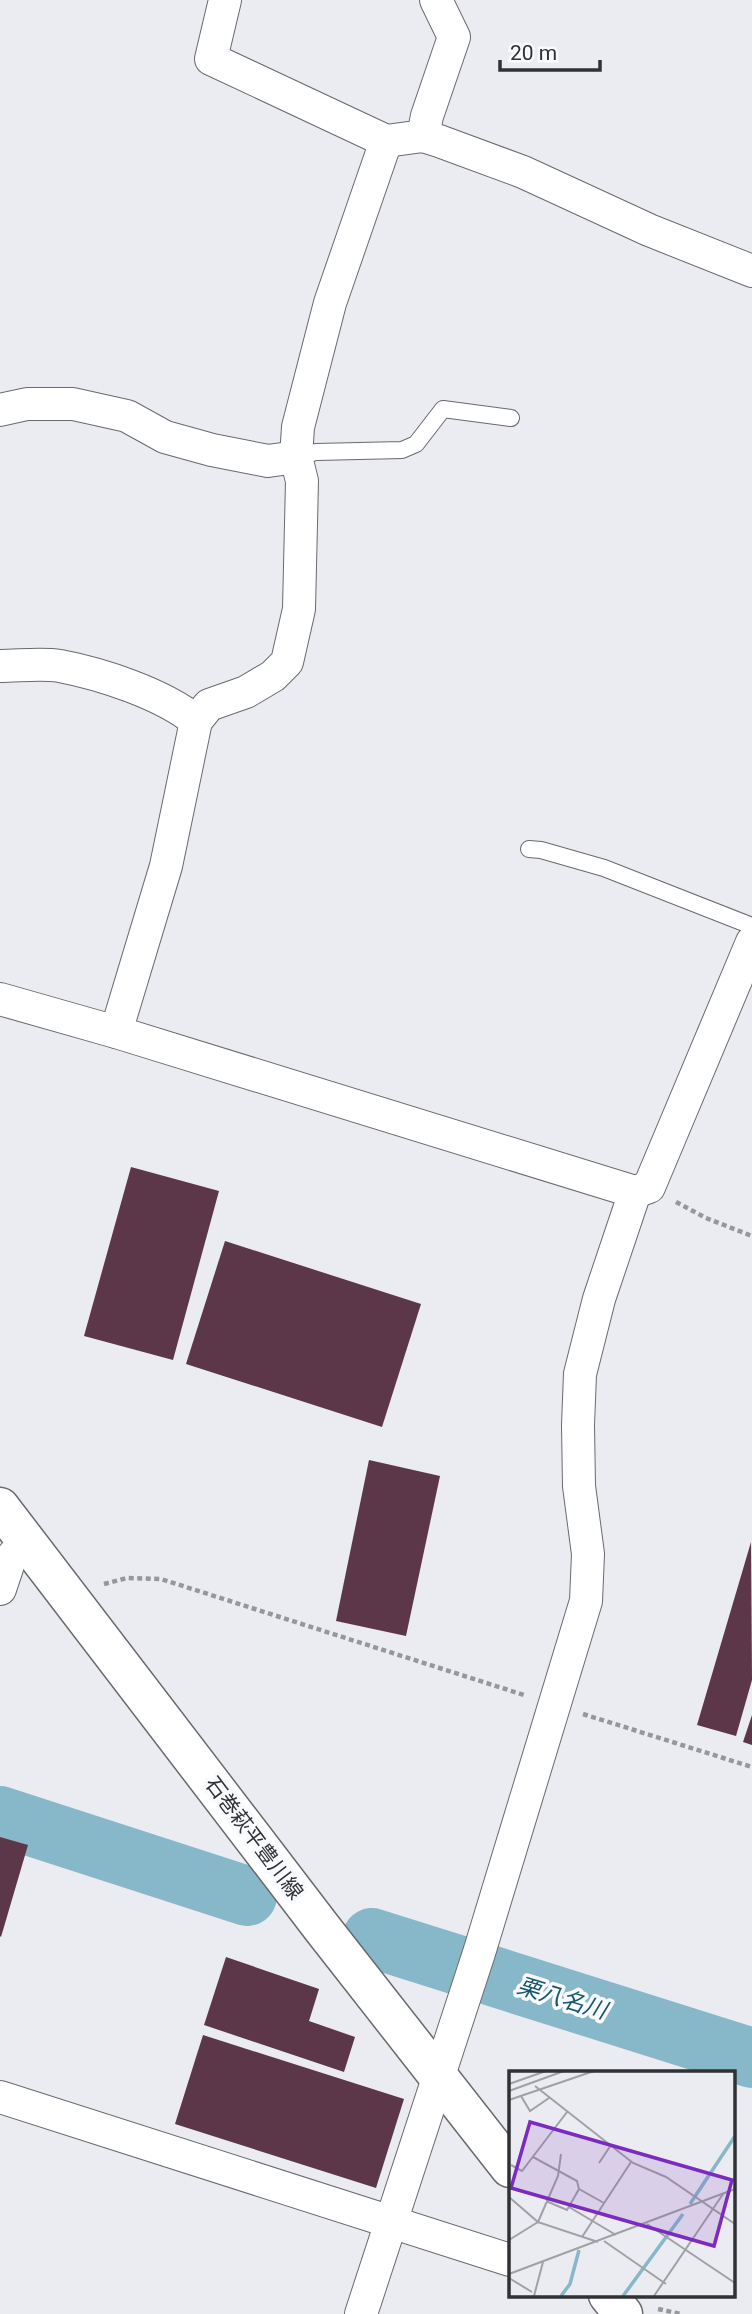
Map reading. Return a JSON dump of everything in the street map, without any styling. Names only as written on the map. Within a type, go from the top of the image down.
[{"type":"main road","name":"石巻萩平豊川線","points":[[0,1507],[509,2167]]},
{"type":"main road","points":[[609,2296],[623,2314]]},
{"type":"street","points":[[225,0],[211,59],[386,141],[422,136],[523,172],[649,230],[752,271]]},
{"type":"street","points":[[422,136],[454,37],[436,0]]},
{"type":"street","points":[[116,1032],[166,866],[196,721],[209,705],[246,692],[273,676],[287,662],[299,609],[302,481],[296,457],[298,427],[330,303],[386,141]]},
{"type":"street","points":[[0,410],[27,404],[73,404],[127,416],[165,437],[212,450],[268,461],[296,457]]},
{"type":"street","points":[[0,666],[58,666],[130,685],[181,708],[196,721]]},
{"type":"street","points":[[361,2314],[479,1954],[586,1601],[588,1554],[579,1486],[580,1374],[599,1299],[642,1190],[752,942]]},
{"type":"street","points":[[0,999],[642,1190]]},
{"type":"street","points":[[0,1589],[10,1559],[26,1541]]},
{"type":"street","points":[[0,2097],[509,2260]]},
{"type":"lane","points":[[296,457],[316,452],[402,450],[416,444],[443,409],[511,418]]},
{"type":"lane","points":[[529,849],[604,868],[752,926]]},
{"type":"path","points":[[642,1190],[752,1236]]},
{"type":"path","points":[[71,1598],[90,1587],[127,1577],[161,1579],[752,1767]]},
{"type":"building","points":[[131,1167],[219,1191],[173,1360],[84,1336]]},
{"type":"building","points":[[225,1241],[421,1304],[382,1427],[186,1364]]},
{"type":"building","points":[[369,1460],[440,1476],[406,1636],[336,1621]]},
{"type":"building","points":[[751,1542],[752,1680],[736,1736],[697,1725]]},
{"type":"building","points":[[752,1715],[752,1745],[743,1742]]},
{"type":"building","points":[[0,1837],[28,1845],[1,1937],[0,1936]]},
{"type":"building","points":[[226,1957],[319,1989],[309,2021],[355,2037],[344,2072],[204,2025]]},
{"type":"building","points":[[203,2035],[404,2099],[376,2188],[175,2124]]},
{"type":"waterway","name":"栗八名川","points":[[0,1816],[247,1896]]},
{"type":"waterway","name":"栗八名川","points":[[372,1938],[752,2058]]}]
